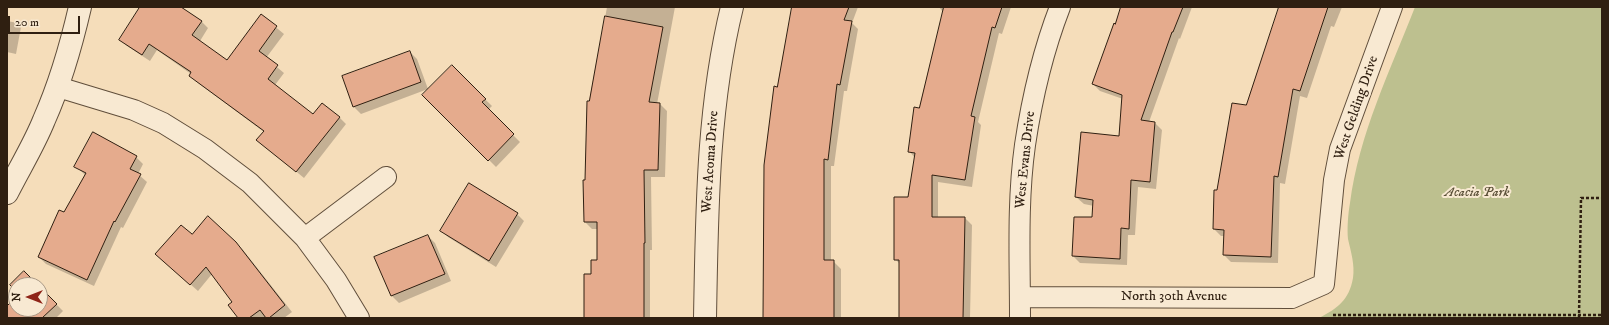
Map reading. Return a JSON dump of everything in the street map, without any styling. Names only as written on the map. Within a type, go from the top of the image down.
[{"type":"street","points":[[7,194],[44,122],[58,87],[74,36],[80,7]]},
{"type":"street","name":"West Acoma Drive","points":[[705,318],[707,208],[712,123],[725,37],[732,7]]},
{"type":"street","name":"West Evans Drive","points":[[1020,318],[1020,226],[1025,145],[1037,83],[1060,7]]},
{"type":"street","name":"West Gelding Drive","points":[[1324,284],[1334,180],[1340,149],[1392,7]]},
{"type":"street","points":[[58,87],[134,110],[163,123],[205,148],[250,183],[305,238],[336,280],[359,318]]},
{"type":"street","points":[[305,238],[386,177]]},
{"type":"street","name":"North 30th Avenue","points":[[1020,297],[1292,298],[1324,284]]},
{"type":"path","points":[[1579,316],[1581,198],[1602,198]]},
{"type":"path","points":[[1332,315],[1602,315]]},
{"type":"green space","name":"Acacia Park","points":[[1415,7],[1602,7],[1602,318],[1319,318],[1332,311],[1342,302],[1351,286],[1353,268],[1348,239],[1348,226],[1349,207],[1354,177],[1360,152],[1376,103]]},
{"type":"green space","points":[[1273,317],[1280,318],[1055,318]]},
{"type":"building","points":[[140,7],[181,7],[202,21],[192,35],[227,60],[261,14],[277,26],[259,51],[278,65],[268,79],[313,114],[322,103],[340,117],[296,172],[256,140],[264,131],[189,76],[191,72],[149,44],[142,55],[119,40]]},
{"type":"building","points":[[792,7],[849,7],[844,20],[852,21],[840,85],[837,84],[828,160],[824,159],[824,260],[834,260],[834,318],[763,318],[764,165],[774,86],[777,87]]},
{"type":"building","points":[[944,7],[1002,7],[995,28],[992,27],[971,116],[975,117],[965,180],[932,175],[932,217],[965,217],[963,318],[899,318],[899,260],[894,260],[894,197],[908,197],[915,153],[908,152],[914,107],[919,108]]},
{"type":"building","points":[[1121,7],[1183,7],[1172,32],[1141,120],[1155,122],[1150,182],[1131,180],[1129,229],[1121,228],[1120,259],[1072,256],[1074,217],[1092,217],[1093,200],[1075,197],[1081,132],[1119,136],[1122,95],[1092,84]]},
{"type":"building","points":[[1279,7],[1328,7],[1300,91],[1293,89],[1278,177],[1274,176],[1271,257],[1223,255],[1224,230],[1213,229],[1214,190],[1217,190],[1232,103],[1246,105]]},
{"type":"building","points":[[605,16],[663,27],[649,102],[660,103],[658,170],[644,170],[644,318],[584,318],[584,274],[591,274],[591,260],[597,260],[597,222],[584,222],[583,180],[585,180],[587,101],[589,101]]},
{"type":"building","points":[[410,51],[421,82],[353,107],[342,76]]},
{"type":"building","points":[[452,65],[486,99],[482,102],[514,134],[488,161],[422,95]]},
{"type":"building","points":[[93,132],[137,156],[130,169],[141,174],[115,222],[114,221],[87,280],[38,257],[59,210],[64,212],[86,173],[74,167]]},
{"type":"building","points":[[469,183],[518,213],[489,261],[440,231]]},
{"type":"building","points":[[208,216],[236,242],[285,305],[269,318],[266,318],[260,310],[249,318],[238,318],[228,305],[232,302],[206,267],[190,285],[155,254],[181,225],[192,234]]},
{"type":"building","points":[[428,235],[445,274],[391,296],[374,257]]},
{"type":"building","points":[[24,271],[30,277],[18,277]]},
{"type":"building","points":[[48,295],[57,304],[48,312]]},
{"type":"building","points":[[8,305],[8,317],[43,317],[7,318]]}]
